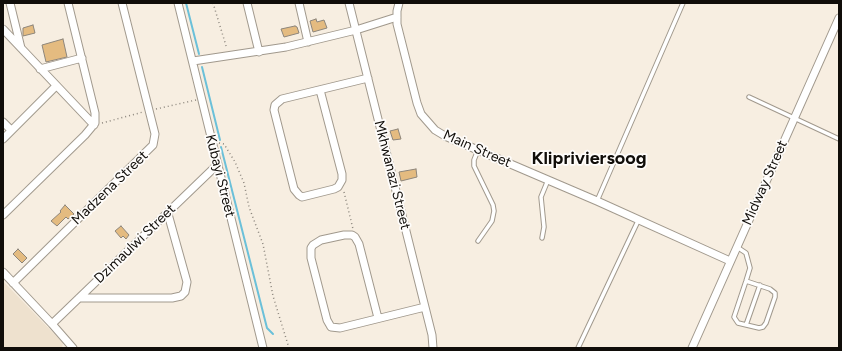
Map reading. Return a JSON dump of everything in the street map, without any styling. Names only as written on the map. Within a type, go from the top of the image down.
[{"type":"street","points":[[10,3],[21,48]]},
{"type":"street","points":[[3,215],[85,135],[95,123],[95,113],[68,3]]},
{"type":"street","name":"Madzena Street","points":[[13,283],[153,145],[155,134],[122,3]]},
{"type":"street","name":"Kubayi Street","points":[[178,3],[263,348]]},
{"type":"street","points":[[247,3],[259,52]]},
{"type":"street","points":[[299,3],[308,42]]},
{"type":"street","name":"Mkhwanazi Street","points":[[349,3],[432,335],[433,348]]},
{"type":"street","name":"Main Street","points":[[399,3],[397,17],[400,38],[417,103],[421,114],[435,130],[445,136],[597,201],[730,262]]},
{"type":"street","points":[[193,61],[259,52],[308,42],[356,30],[397,17]]},
{"type":"street","name":"Midway Street","points":[[692,348],[839,18]]},
{"type":"street","points":[[3,29],[94,125]]},
{"type":"street","points":[[40,69],[82,58]]},
{"type":"street","points":[[320,90],[342,174],[342,180],[339,186],[334,189],[306,197],[296,193],[274,110],[277,102],[282,99],[368,78]]},
{"type":"street","points":[[3,138],[56,86]]},
{"type":"street","points":[[3,122],[11,130]]},
{"type":"street","name":"Dzimaulwi Street","points":[[52,324],[168,214],[218,164]]},
{"type":"street","points":[[78,298],[172,298],[182,296],[185,292],[187,282],[168,214]]},
{"type":"street","points":[[378,318],[357,240],[352,235],[344,235],[321,240],[313,245],[311,248],[310,258],[327,320],[332,327],[340,328],[425,307]]},
{"type":"street","points":[[3,272],[73,348]]},
{"type":"lane","points":[[597,201],[683,3]]},
{"type":"lane","points":[[749,97],[839,139]]},
{"type":"lane","points":[[478,150],[474,160],[474,166],[493,205],[494,211],[492,221],[478,241]]},
{"type":"lane","points":[[542,238],[544,227],[540,197],[548,180]]},
{"type":"lane","points":[[578,348],[638,221]]},
{"type":"lane","points":[[737,247],[746,254],[749,259],[750,268],[734,317],[738,323],[759,328],[763,327],[766,323],[775,293],[770,289],[746,281]]},
{"type":"lane","points":[[746,325],[760,285]]},
{"type":"path","points":[[213,3],[229,56]]},
{"type":"path","points":[[212,140],[224,144],[235,162],[244,183],[249,207],[263,244],[273,296],[290,348]]},
{"type":"path","points":[[339,186],[343,190],[353,229],[352,235]]},
{"type":"shaded area","points":[[3,281],[63,343],[62,348],[3,348]]},
{"type":"building","points":[[316,19],[317,22],[324,20],[327,28],[313,32],[310,21]]},
{"type":"building","points":[[33,25],[35,33],[23,36],[23,28]]},
{"type":"building","points":[[295,26],[297,27],[299,33],[284,37],[281,29]]},
{"type":"building","points":[[63,39],[67,57],[46,62],[42,45]]},
{"type":"building","points":[[398,129],[401,139],[393,140],[390,131]]},
{"type":"building","points":[[416,169],[417,177],[401,181],[399,172]]},
{"type":"building","points":[[65,205],[74,214],[68,219],[66,217],[57,226],[51,221],[61,212],[60,211]]},
{"type":"building","points":[[121,226],[129,235],[126,239],[123,236],[121,238],[115,231]]},
{"type":"building","points":[[18,249],[27,258],[22,263],[13,254]]},
{"type":"waterway","points":[[186,3],[199,54]]},
{"type":"waterway","points":[[202,67],[220,140]]},
{"type":"waterway","points":[[221,147],[267,328],[273,334]]},
{"type":"district","name":"Klipriviersoog","points":[[589,159]]}]
